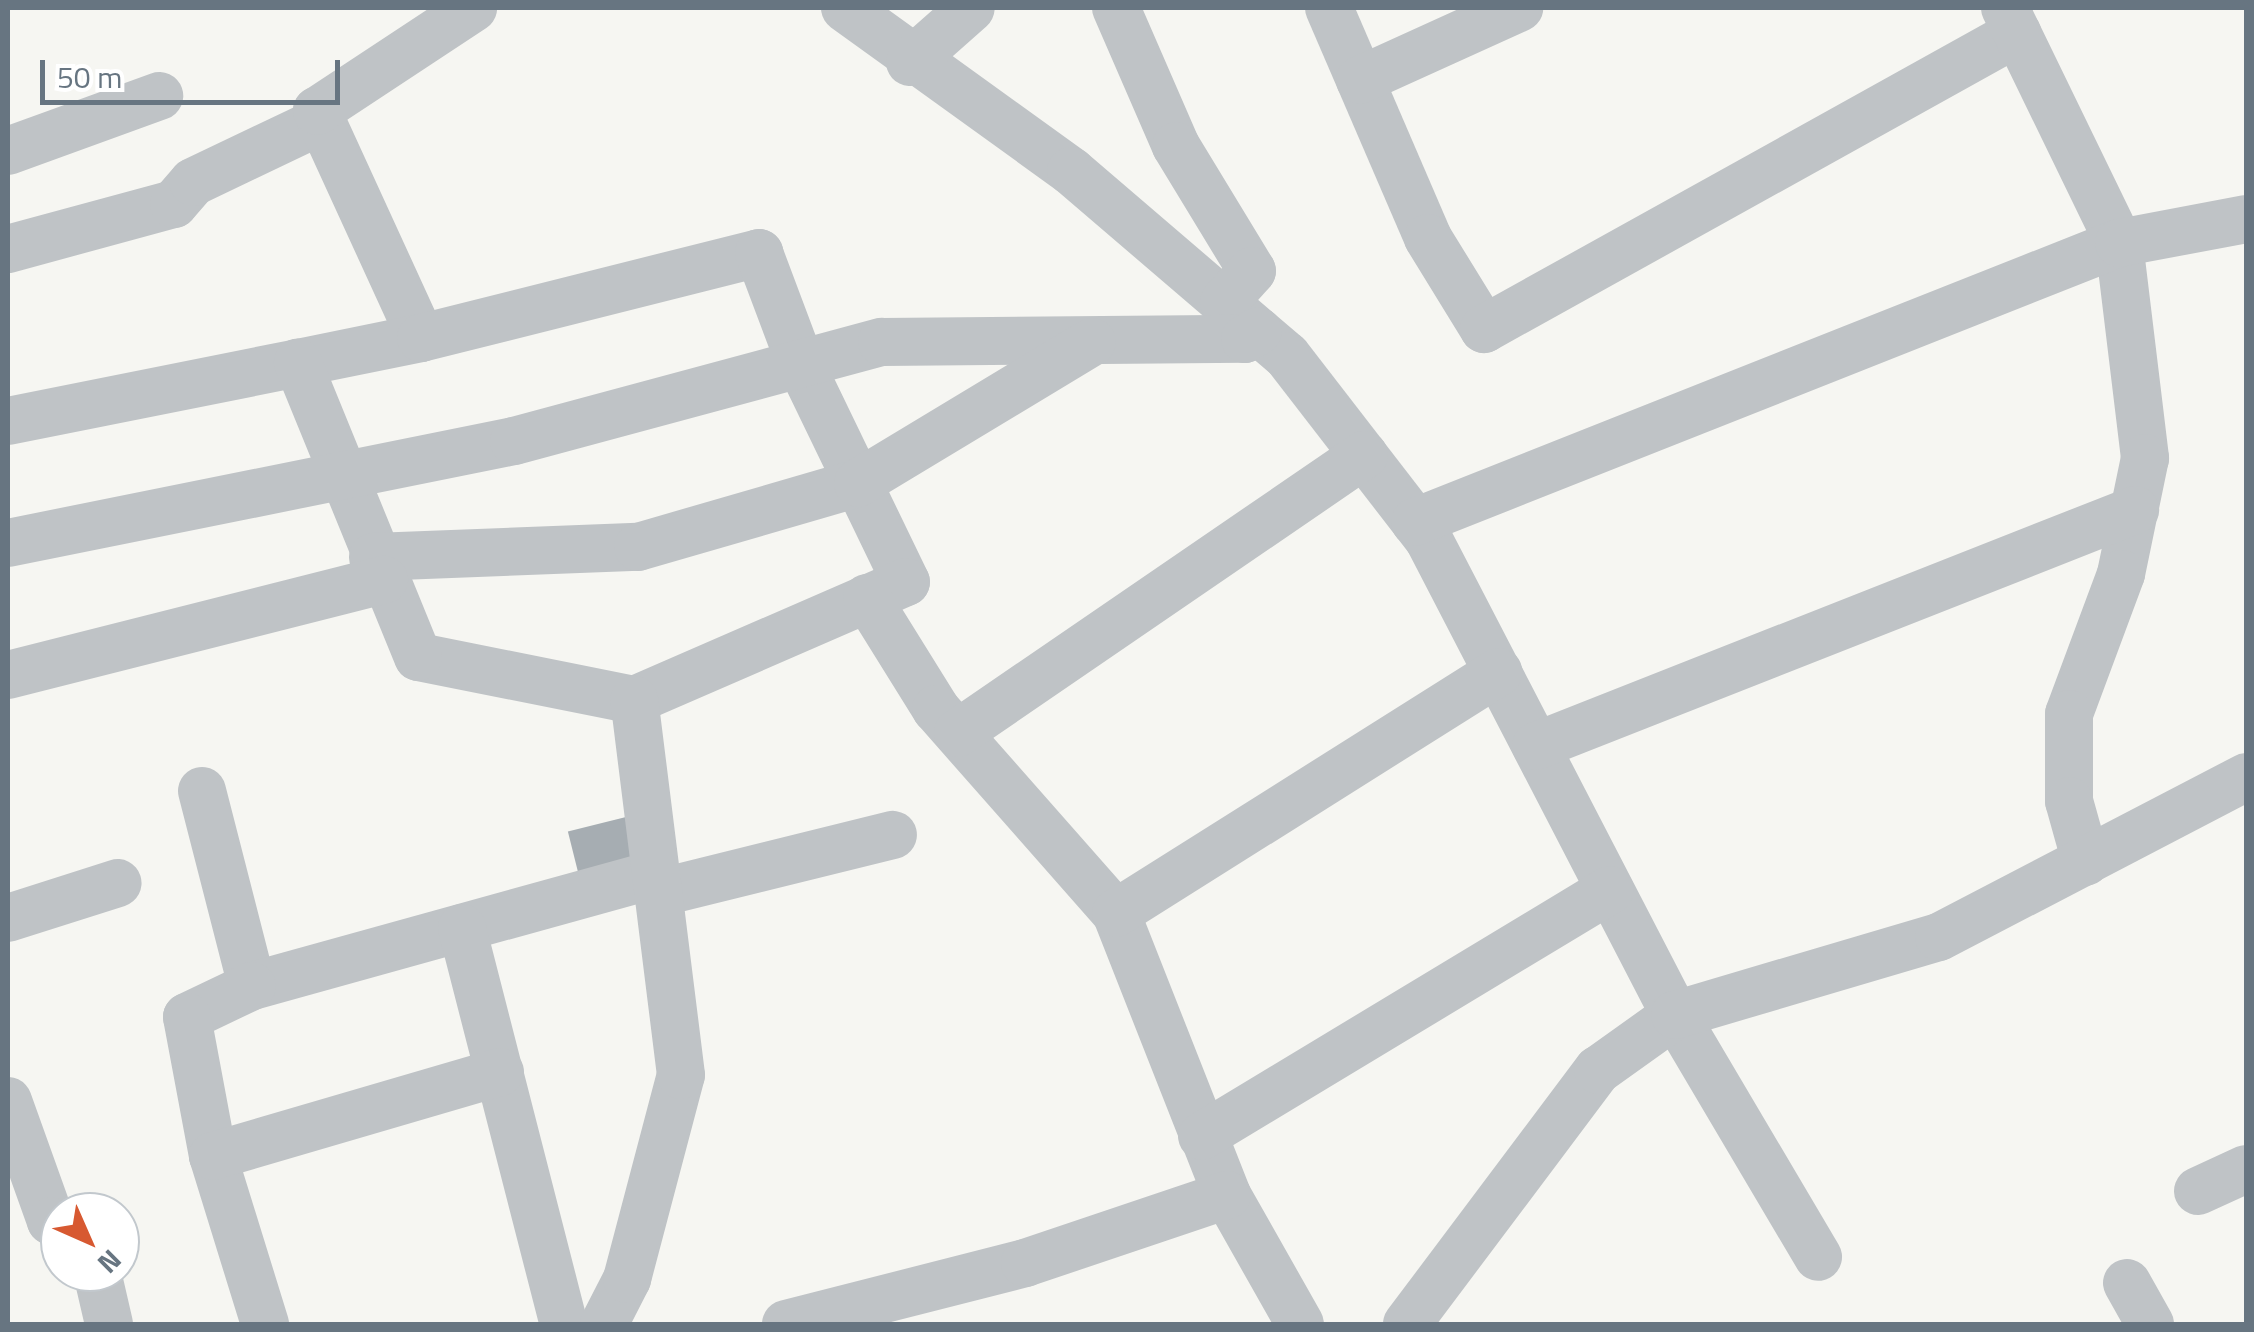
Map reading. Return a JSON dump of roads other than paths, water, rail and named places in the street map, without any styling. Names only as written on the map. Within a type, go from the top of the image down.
[{"type":"street","points":[[421,338],[317,111],[473,8]]},
{"type":"street","points":[[845,8],[910,62],[1071,171],[1241,317],[1364,455],[1415,522],[1498,672],[1675,1014],[1818,1258]]},
{"type":"street","points":[[910,62],[970,8]]},
{"type":"street","points":[[8,543],[514,441],[882,342],[1245,339],[1241,317],[1252,272],[1176,146],[1116,8]]},
{"type":"street","points":[[1328,8],[1428,238],[1484,330],[2011,20],[2119,243],[2146,458],[2135,510],[2069,714],[2068,801],[2086,862]]},
{"type":"street","points":[[1360,80],[1519,8]]},
{"type":"street","points":[[8,152],[159,96]]},
{"type":"street","points":[[8,249],[174,204],[193,182],[321,121]]},
{"type":"street","points":[[1415,522],[2119,243],[2246,219]]},
{"type":"street","points":[[9,411],[421,338],[759,253],[801,365],[906,582],[634,700],[418,658],[336,474],[298,362]]},
{"type":"street","points":[[8,675],[378,569],[638,547],[858,483],[1094,340]]},
{"type":"street","points":[[958,734],[1364,455]]},
{"type":"street","points":[[1536,746],[2135,510]]},
{"type":"street","points":[[868,598],[958,734],[1116,913],[1227,1196],[1300,1324]]},
{"type":"street","points":[[1116,913],[1498,672]]},
{"type":"street","points":[[604,1324],[627,1279],[680,1075],[634,700]]},
{"type":"street","points":[[1407,1324],[1598,1070],[1675,1014],[1939,937],[2246,777]]},
{"type":"street","points":[[202,791],[252,986]]},
{"type":"street","points":[[265,1324],[213,1156],[188,1017],[252,986],[462,928],[893,835]]},
{"type":"street","points":[[8,918],[118,883]]},
{"type":"street","points":[[1202,1136],[1610,890]]},
{"type":"street","points":[[462,928],[564,1324]]},
{"type":"street","points":[[213,1156],[500,1072]]},
{"type":"street","points":[[8,1101],[40,1192]]},
{"type":"street","points":[[2198,1192],[2246,1170]]},
{"type":"street","points":[[786,1324],[864,1315],[1227,1196]]},
{"type":"street","points":[[2127,1283],[2150,1324]]},
{"type":"street","points":[[102,1292],[109,1324]]}]
